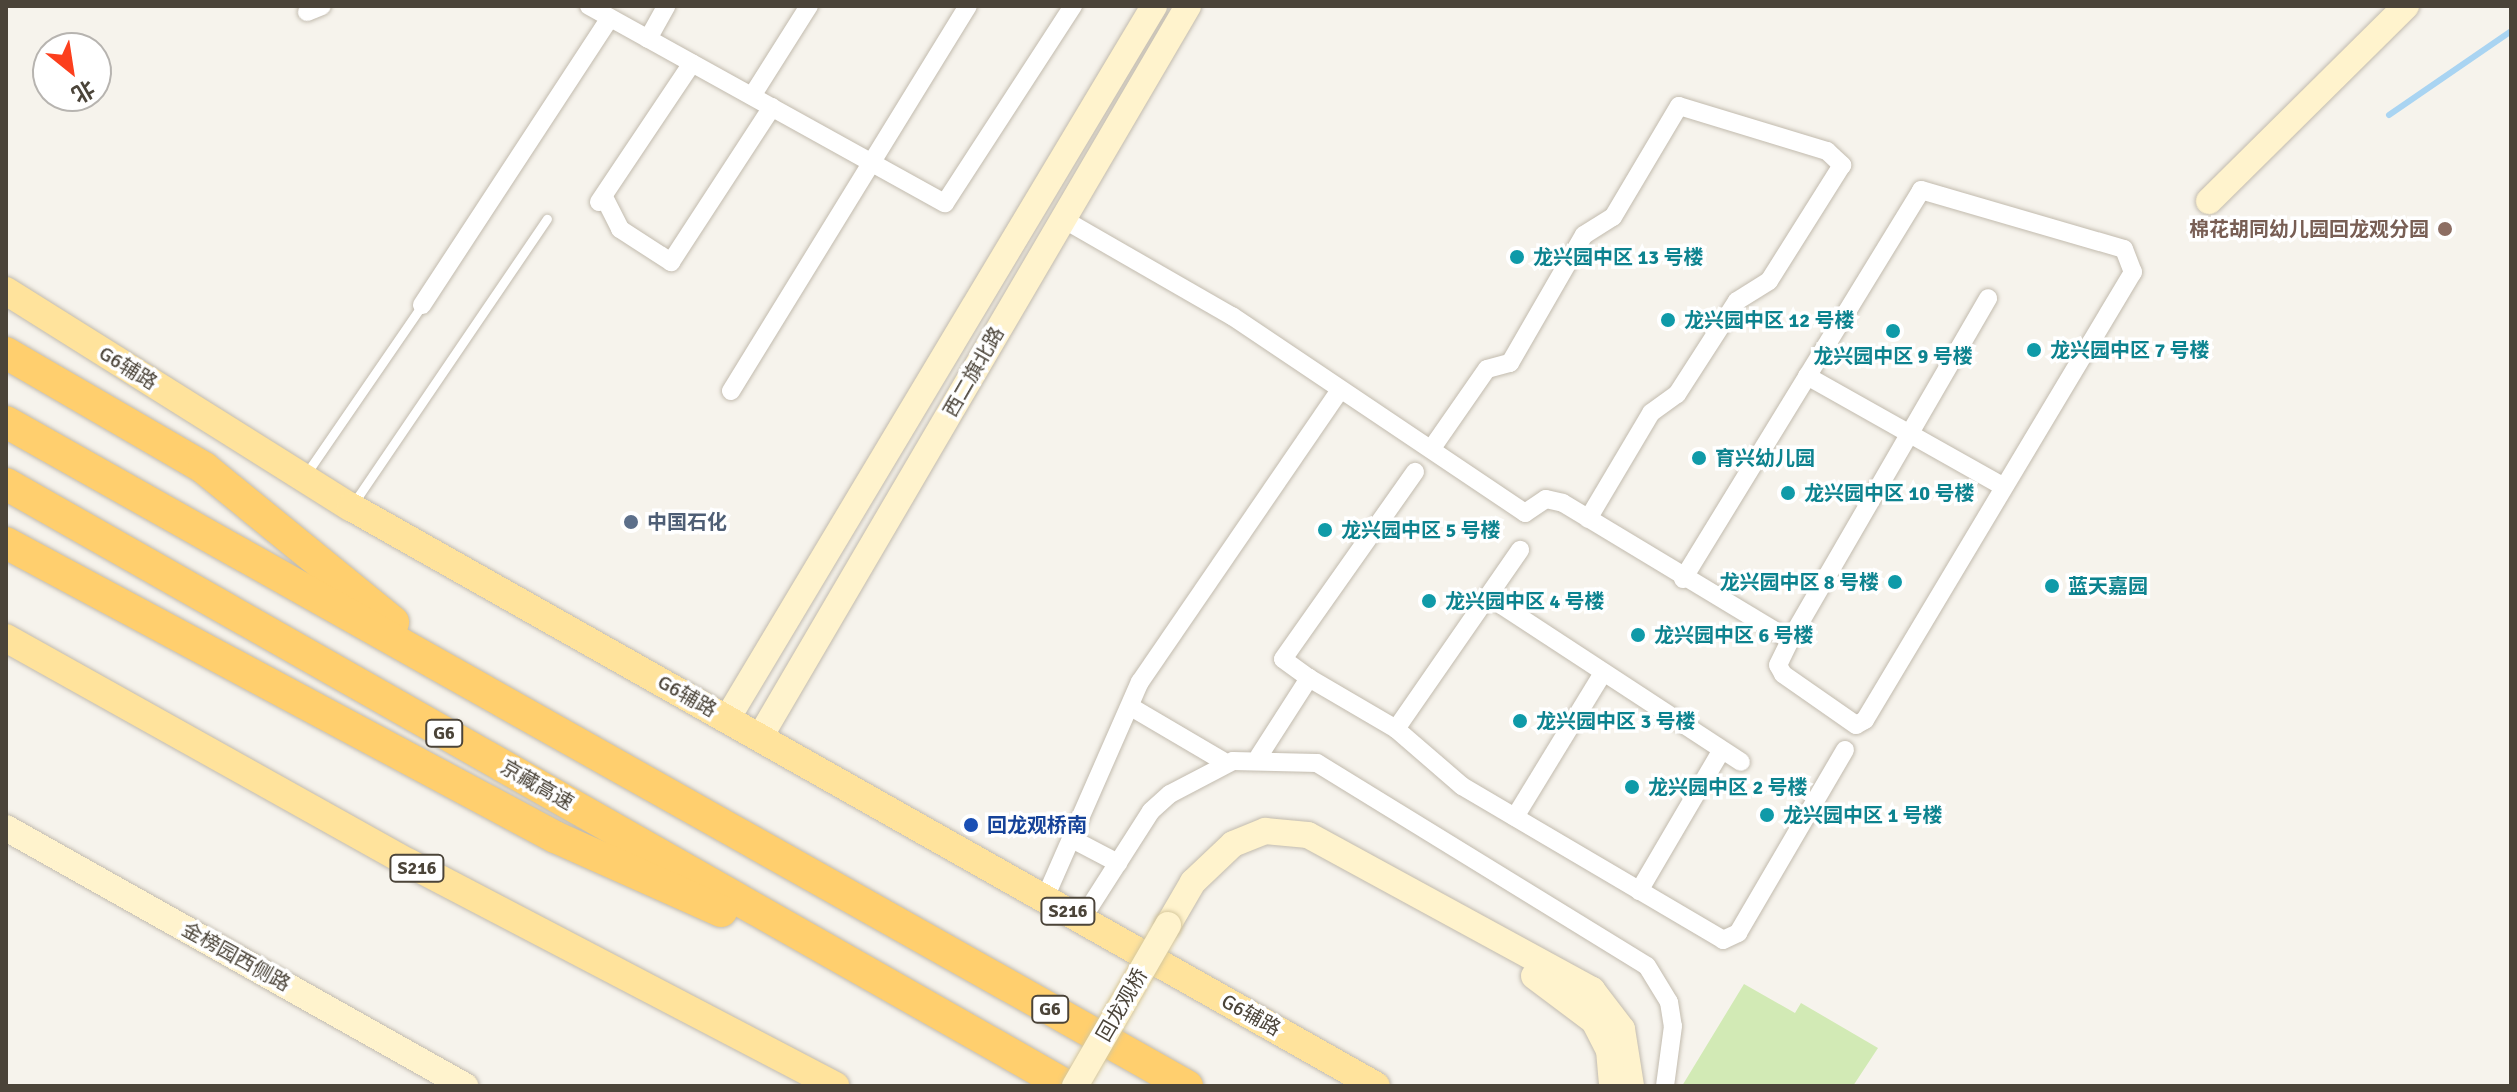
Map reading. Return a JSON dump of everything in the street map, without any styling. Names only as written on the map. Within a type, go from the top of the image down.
[{"type":"highway","points":[[6,353],[204,468],[460,677]]},
{"type":"highway","name":"G6","points":[[6,422],[1187,1086]]},
{"type":"highway","name":"京藏高速","points":[[6,484],[1067,1086]]},
{"type":"highway","points":[[6,543],[555,837],[883,982]]},
{"type":"main road","name":"西二旗北路","points":[[727,719],[1154,6]]},
{"type":"main road","name":"西二旗北路","points":[[760,737],[1188,6]]},
{"type":"main road","points":[[2209,201],[2406,6]]},
{"type":"main road","name":"G6辅路","points":[[6,291],[351,507],[1376,1086]]},
{"type":"main road","name":"S216","points":[[6,638],[409,863],[835,1086]]},
{"type":"main road","name":"金榜园西侧路","points":[[6,828],[457,1084]]},
{"type":"main road","points":[[1174,928],[1193,882],[1225,849],[1265,831],[1308,835],[1592,990],[1622,1029],[1631,1086]]},
{"type":"main road","points":[[1174,928],[1213,881],[1240,860],[1271,849],[1314,853],[1574,1001],[1606,1041],[1612,1086]]},
{"type":"main road","name":"回龙观桥","points":[[1075,1086],[1174,928]]},
{"type":"main road","name":"回龙观桥","points":[[1092,1086],[1174,928]]},
{"type":"street","points":[[589,6],[945,203],[1073,6]]},
{"type":"street","points":[[648,39],[666,6]]},
{"type":"street","points":[[752,96],[809,6]]},
{"type":"street","points":[[731,391],[968,6]]},
{"type":"street","points":[[422,305],[610,18]]},
{"type":"street","points":[[692,63],[602,200],[620,229],[671,262],[772,107]]},
{"type":"street","points":[[1432,448],[1487,369],[1510,363],[1584,235],[1613,217],[1679,106],[1827,151],[1842,165],[1769,281],[1737,301],[1677,394],[1651,413],[1588,519]]},
{"type":"street","points":[[1683,579],[1921,190],[2124,249],[2133,272],[1865,720],[1856,725],[1783,674],[1778,665],[1988,298]]},
{"type":"street","points":[[1063,219],[1232,316],[1339,391],[1432,448],[1525,513],[1546,499],[1588,519],[1683,579],[1790,640]]},
{"type":"street","points":[[1807,376],[2004,487]]},
{"type":"street","points":[[1045,898],[1074,840],[1140,682],[1339,391]]},
{"type":"street","points":[[1415,472],[1283,659],[1309,678],[1396,729],[1462,786],[1723,940],[1738,933],[1845,750]]},
{"type":"street","points":[[1396,729],[1520,550]]},
{"type":"street","points":[[1489,597],[1741,762]]},
{"type":"street","points":[[1515,817],[1603,673]]},
{"type":"street","points":[[1259,756],[1309,678]]},
{"type":"street","points":[[1131,707],[1226,763]]},
{"type":"street","points":[[1639,891],[1721,751]]},
{"type":"street","points":[[1082,919],[1151,811],[1226,763],[1259,756],[1317,763],[1647,966],[1669,1002],[1673,1026],[1665,1086]]},
{"type":"street","points":[[1074,840],[1118,863]]},
{"type":"lane","points":[[351,507],[547,219]]},
{"type":"lane","points":[[304,477],[422,305]]},
{"type":"green space","points":[[1744,984],[1795,1013],[1801,1003],[1878,1048],[1853,1086],[1682,1086]]},
{"type":"waterway","points":[[2389,115],[2511,31]]},
{"type":"place","name":"棉花胡同幼儿园回龙观分园","points":[[2445,229]]},
{"type":"place","name":"龙兴园中区 13 号楼","points":[[1517,257]]},
{"type":"place","name":"龙兴园中区 12 号楼","points":[[1668,320]]},
{"type":"place","name":"龙兴园中区 9 号楼","points":[[1893,331]]},
{"type":"place","name":"龙兴园中区 7 号楼","points":[[2034,350]]},
{"type":"place","name":"育兴幼儿园","points":[[1699,458]]},
{"type":"place","name":"龙兴园中区 10 号楼","points":[[1788,493]]},
{"type":"place","name":"中国石化","points":[[631,522]]},
{"type":"place","name":"龙兴园中区 5 号楼","points":[[1325,530]]},
{"type":"place","name":"龙兴园中区 8 号楼","points":[[1895,582]]},
{"type":"place","name":"蓝天嘉园","points":[[2052,586]]},
{"type":"place","name":"龙兴园中区 4 号楼","points":[[1429,601]]},
{"type":"place","name":"龙兴园中区 6 号楼","points":[[1638,635]]},
{"type":"place","name":"龙兴园中区 3 号楼","points":[[1520,721]]},
{"type":"place","name":"龙兴园中区 2 号楼","points":[[1632,787]]},
{"type":"place","name":"龙兴园中区 1 号楼","points":[[1767,815]]},
{"type":"place","name":"回龙观桥南","points":[[971,825]]}]
